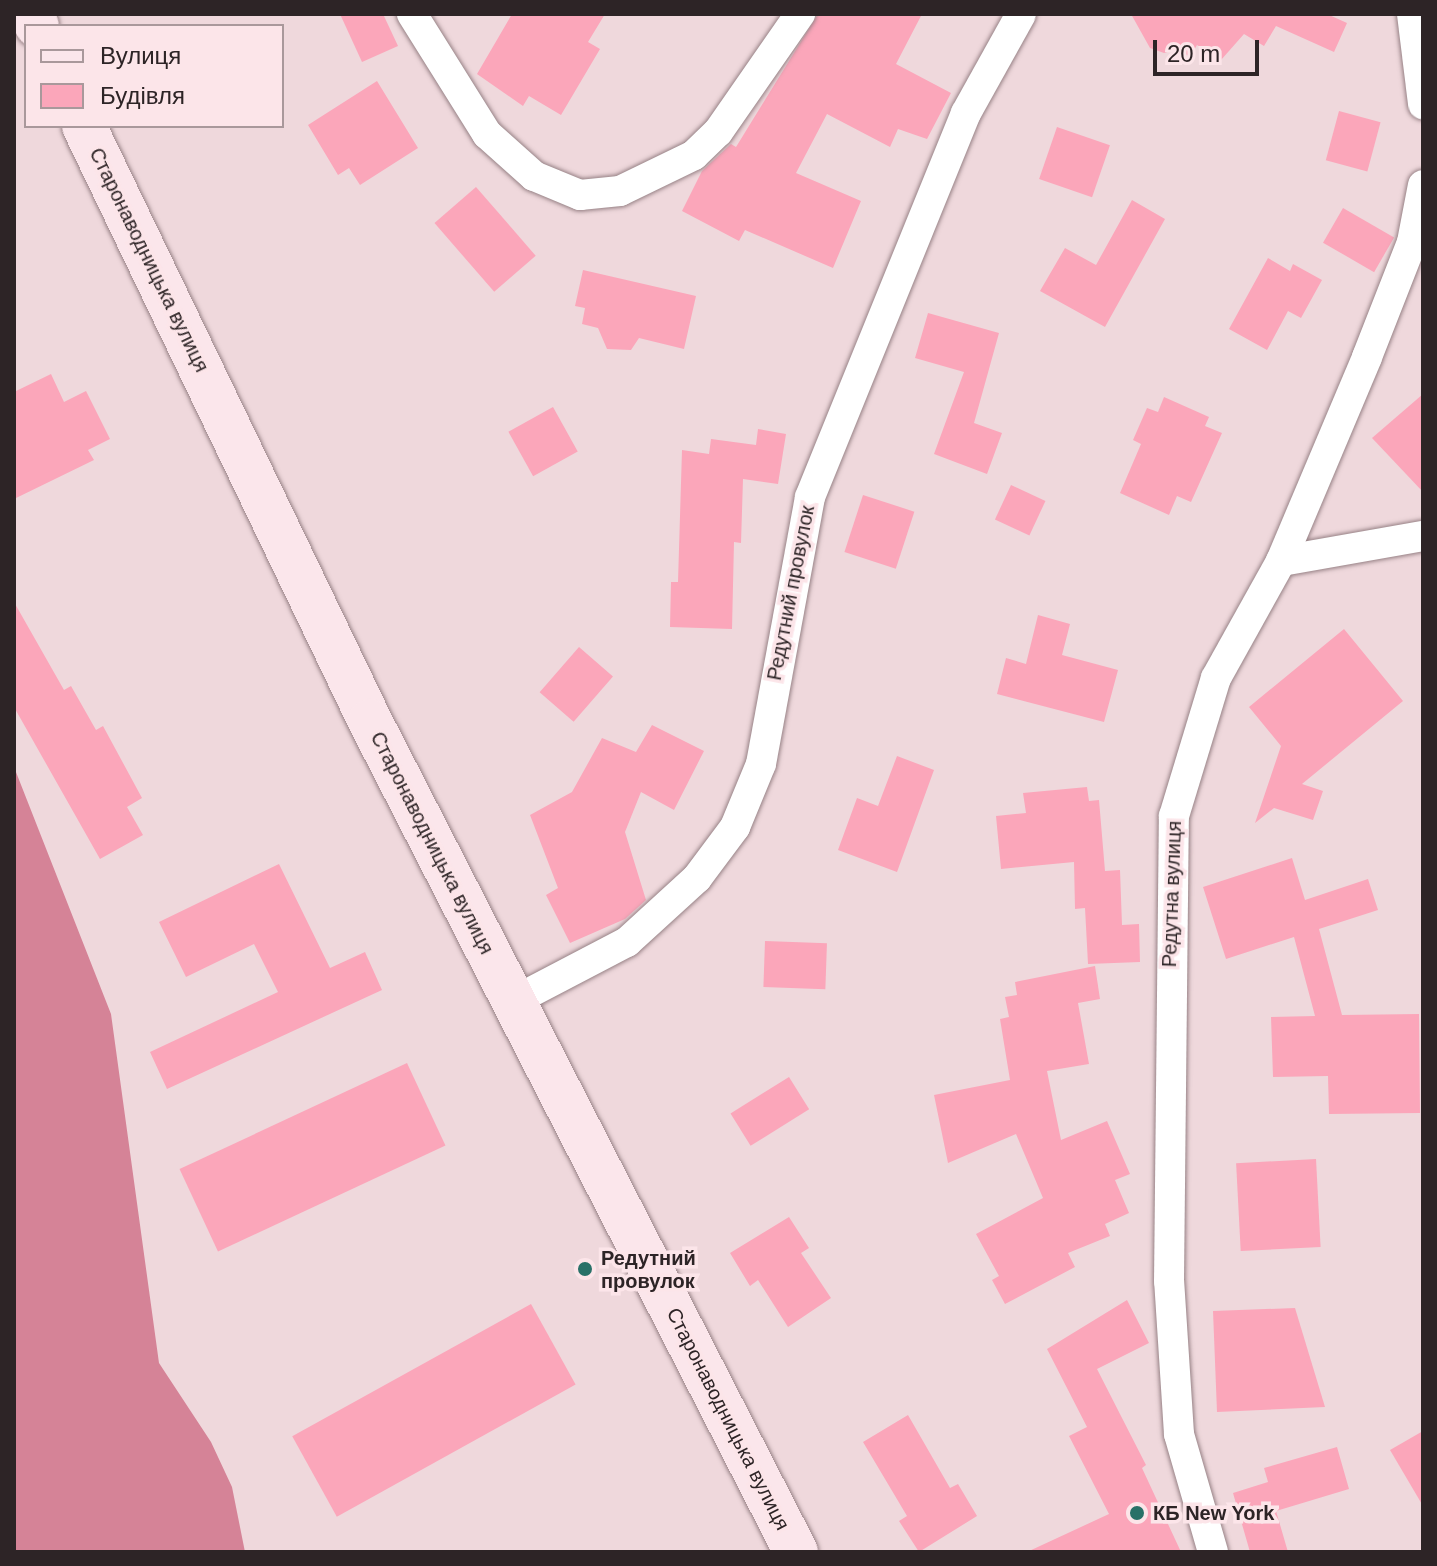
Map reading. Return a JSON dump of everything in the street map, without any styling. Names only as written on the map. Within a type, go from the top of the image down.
[{"type":"main road","name":"Старонаводницька вулиця","points":[[85,128],[370,721],[796,1552]]},
{"type":"street","points":[[412,14],[487,134],[534,176],[580,195],[620,191],[694,155],[718,132],[800,14]]},
{"type":"street","name":"Редутний провулок","points":[[512,1002],[627,942],[697,878],[735,827],[761,764],[810,497],[966,113],[1021,14]]},
{"type":"street","points":[[1412,14],[1423,104]]},
{"type":"street","name":"Редутна вулиця","points":[[1213,1552],[1179,1434],[1170,1297],[1174,816],[1216,678],[1281,561],[1406,256],[1423,185]]},
{"type":"street","points":[[1281,561],[1423,536]]},
{"type":"shaded area","points":[[14,767],[111,1014],[159,1363],[211,1442],[232,1487],[245,1552],[14,1552]]},
{"type":"building","points":[[340,14],[383,14],[398,46],[362,62]]},
{"type":"building","points":[[512,14],[605,14],[588,42],[600,49],[561,115],[529,96],[523,106],[477,74]]},
{"type":"building","points":[[818,14],[922,14],[896,64],[951,93],[927,139],[898,129],[890,147],[827,114],[796,173],[861,201],[833,268],[745,230],[739,241],[682,211],[702,171],[731,144],[736,147]]},
{"type":"building","points":[[1131,14],[1327,14],[1347,23],[1334,52],[1276,26],[1264,46],[1244,34],[1221,60],[1197,45],[1190,57],[1178,49],[1164,53],[1150,48]]},
{"type":"building","points":[[377,81],[418,148],[360,185],[349,168],[338,175],[308,125]]},
{"type":"building","points":[[1339,111],[1381,122],[1367,171],[1326,160]]},
{"type":"building","points":[[1057,127],[1110,145],[1092,197],[1039,179]]},
{"type":"building","points":[[476,187],[536,256],[494,292],[434,223]]},
{"type":"building","points":[[1132,200],[1165,219],[1105,327],[1040,291],[1065,248],[1096,265]]},
{"type":"building","points":[[1343,208],[1394,238],[1374,272],[1323,243]]},
{"type":"building","points":[[1268,258],[1290,271],[1293,264],[1322,280],[1301,318],[1288,311],[1267,350],[1229,329]]},
{"type":"building","points":[[583,270],[696,296],[684,349],[639,338],[631,350],[607,349],[598,328],[582,324],[585,308],[575,306]]},
{"type":"building","points":[[928,313],[999,333],[974,423],[1002,433],[987,474],[934,454],[964,372],[915,358]]},
{"type":"building","points":[[51,374],[64,402],[86,391],[110,439],[88,450],[94,460],[14,499],[14,392]]},
{"type":"building","points":[[1423,394],[1423,492],[1372,438]]},
{"type":"building","points":[[1164,397],[1209,417],[1205,426],[1222,433],[1191,502],[1177,496],[1169,515],[1120,493],[1141,444],[1133,440],[1147,408],[1158,412]]},
{"type":"building","points":[[553,407],[578,452],[533,476],[508,432]]},
{"type":"building","points":[[758,429],[786,434],[778,484],[743,479],[741,543],[734,542],[732,629],[670,627],[671,582],[678,582],[682,450],[709,454],[711,439],[756,445]]},
{"type":"building","points":[[1011,485],[1045,501],[1029,535],[995,519]]},
{"type":"building","points":[[863,495],[914,512],[896,569],[844,552]]},
{"type":"building","points":[[14,602],[64,690],[71,686],[96,730],[103,726],[142,798],[127,807],[143,835],[100,859],[14,707]]},
{"type":"building","points":[[1038,615],[1070,624],[1062,655],[1118,670],[1104,722],[997,694],[1006,658],[1026,664]]},
{"type":"building","points":[[1344,629],[1403,701],[1302,784],[1323,791],[1313,820],[1274,808],[1255,823],[1281,746],[1249,707]]},
{"type":"building","points":[[579,647],[613,677],[574,722],[540,692]]},
{"type":"building","points":[[652,725],[704,751],[674,810],[641,792],[625,832],[646,900],[625,919],[570,943],[546,895],[558,888],[530,815],[572,792],[602,738],[636,752]]},
{"type":"building","points":[[897,756],[934,770],[897,872],[838,850],[857,798],[878,806]]},
{"type":"building","points":[[1087,787],[1089,801],[1099,800],[1105,871],[1120,870],[1122,925],[1139,924],[1140,962],[1088,964],[1085,908],[1075,909],[1074,862],[1001,869],[996,816],[1026,813],[1023,793]]},
{"type":"building","points":[[1292,858],[1305,900],[1368,879],[1378,910],[1319,929],[1342,1015],[1419,1014],[1420,1113],[1329,1114],[1328,1076],[1273,1077],[1271,1017],[1315,1016],[1294,937],[1226,959],[1203,887]]},
{"type":"building","points":[[279,864],[330,968],[365,952],[382,990],[167,1089],[150,1052],[278,992],[254,944],[186,977],[159,922]]},
{"type":"building","points":[[765,941],[827,943],[825,989],[763,987]]},
{"type":"building","points":[[1095,966],[1100,999],[1078,1003],[1089,1064],[1047,1071],[1061,1140],[1107,1121],[1130,1174],[1115,1180],[1129,1213],[1105,1224],[1110,1236],[1068,1253],[1075,1267],[1005,1304],[992,1280],[999,1276],[976,1234],[1043,1198],[1016,1134],[948,1163],[934,1095],[1010,1080],[1000,1019],[1009,1017],[1005,997],[1017,995],[1015,982]]},
{"type":"building","points":[[407,1063],[445,1145],[218,1252],[180,1169]]},
{"type":"building","points":[[789,1077],[809,1109],[751,1146],[730,1114]]},
{"type":"building","points":[[1316,1159],[1321,1247],[1241,1251],[1236,1163]]},
{"type":"building","points":[[789,1217],[809,1248],[801,1253],[831,1298],[788,1327],[758,1280],[750,1286],[730,1253]]},
{"type":"building","points":[[1127,1300],[1149,1343],[1097,1369],[1146,1465],[1142,1468],[1181,1552],[1027,1552],[1109,1514],[1069,1436],[1087,1427],[1047,1349]]},
{"type":"building","points":[[531,1304],[576,1384],[337,1517],[292,1436]]},
{"type":"building","points":[[1295,1308],[1325,1407],[1217,1412],[1213,1311]]},
{"type":"building","points":[[908,1415],[950,1488],[958,1484],[977,1516],[919,1552],[899,1521],[907,1516],[863,1442]]},
{"type":"building","points":[[1423,1431],[1423,1506],[1390,1450]]},
{"type":"building","points":[[1337,1447],[1349,1489],[1276,1511],[1288,1552],[1250,1552],[1233,1493],[1268,1482],[1264,1468]]},
{"type":"place","name":"Редутний провулок","points":[[585,1269]]},
{"type":"place","name":"КБ New York","points":[[1137,1513]]}]
